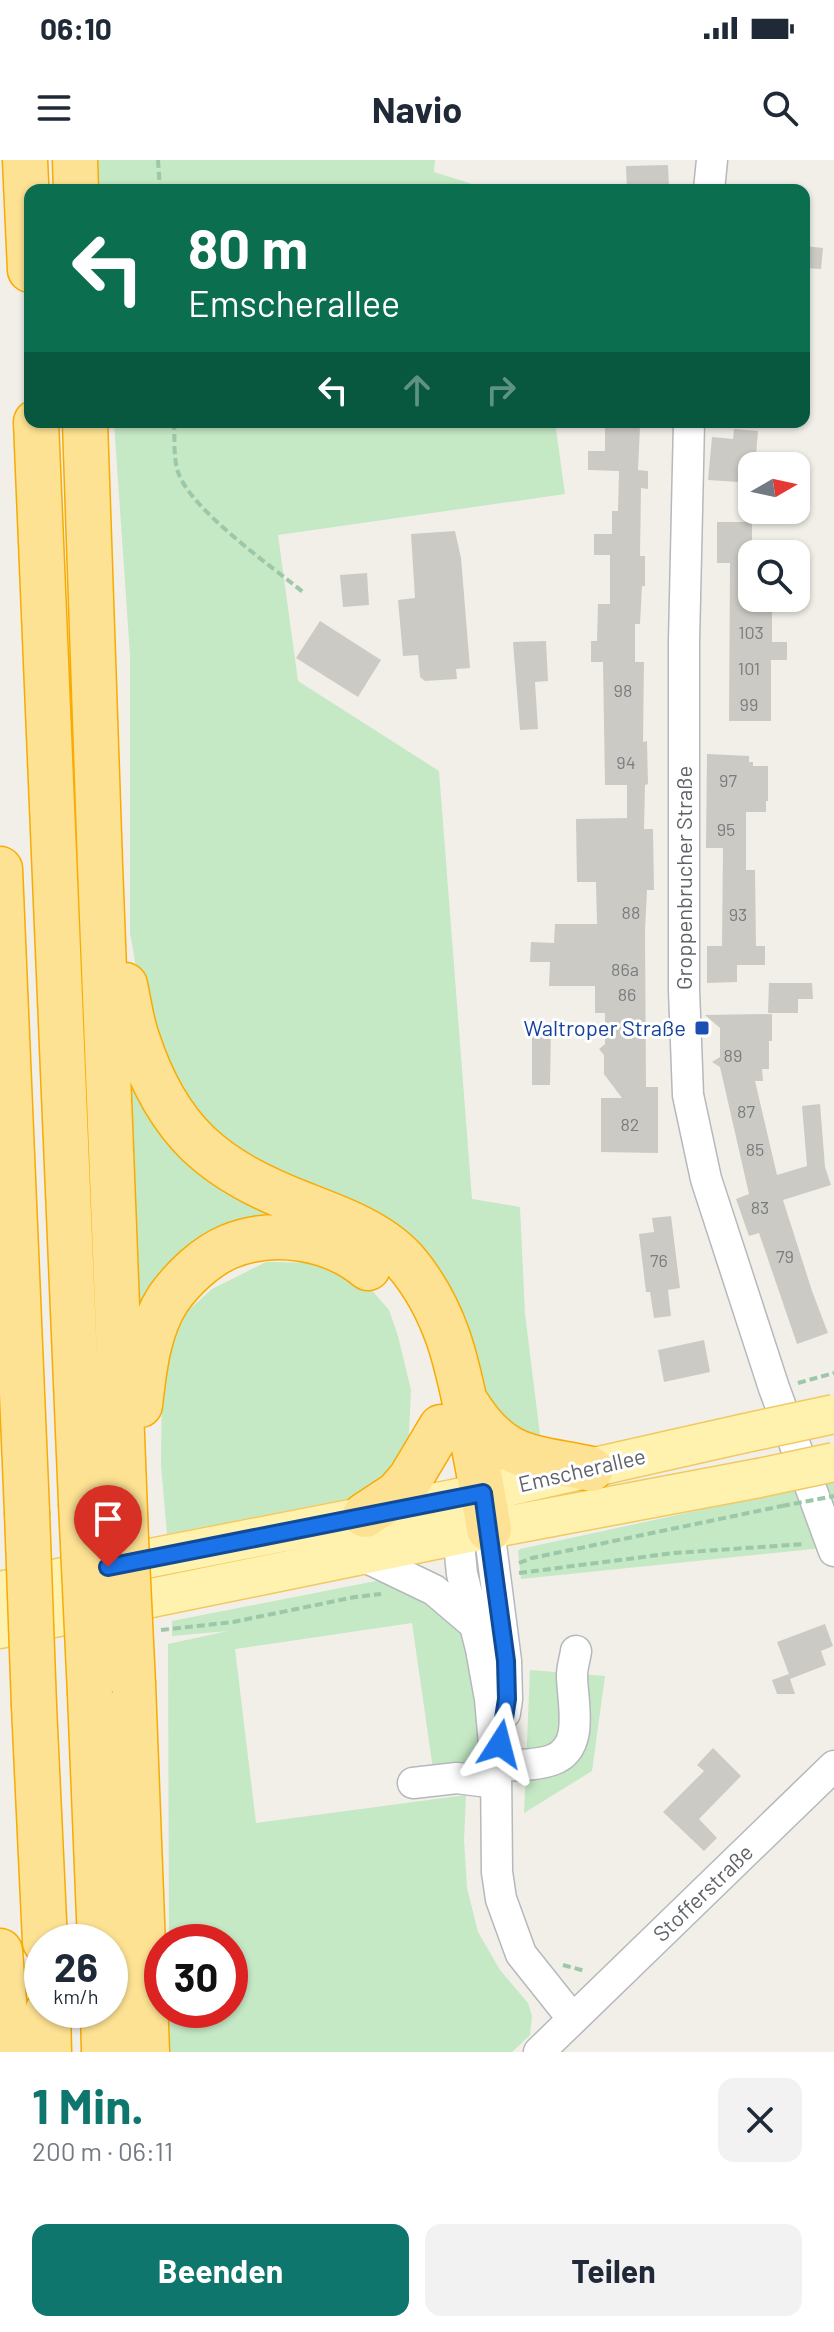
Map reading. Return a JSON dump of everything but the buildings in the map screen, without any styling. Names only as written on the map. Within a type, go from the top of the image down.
[{"type":"highway","points":[[25,160],[26,184]]},
{"type":"highway","points":[[75,160],[76,184]]},
{"type":"highway","points":[[36,428],[99,1924]]},
{"type":"highway","points":[[85,428],[147,2052]]},
{"type":"highway","points":[[100,865],[135,1035],[150,1076],[180,1126],[227,1168],[267,1190],[338,1217],[375,1237],[402,1258],[422,1283],[441,1316],[457,1365],[453,1412],[471,1514]]},
{"type":"highway","points":[[0,869],[44,1924]]},
{"type":"highway","points":[[127,1510],[144,1368],[153,1333],[167,1301],[184,1279],[203,1263],[228,1247],[256,1239],[289,1237],[327,1244],[357,1259],[381,1280],[402,1305],[453,1412],[477,1419],[502,1446],[521,1454],[591,1469]]},
{"type":"highway","points":[[363,1535],[410,1479],[453,1412]]},
{"type":"highway","points":[[0,1951],[8,2052]]},
{"type":"highway","points":[[48,2028],[49,2052]]},
{"type":"highway","points":[[103,2028],[104,2052]]},
{"type":"main road","name":"Emscherallee","points":[[471,1514],[591,1469],[834,1414]]},
{"type":"main road","name":"Emscherallee","points":[[0,1629],[363,1535],[471,1514],[770,1492],[834,1462]]},
{"type":"main road","name":"Emscherallee","points":[[0,1591],[135,1561],[363,1535]]},
{"type":"street","points":[[710,184],[712,160]]},
{"type":"street","name":"Groppenbrucher Straße","points":[[689,428],[684,642],[684,990],[688,1095],[706,1179],[774,1388],[832,1546]]},
{"type":"street","points":[[471,1514],[462,1574],[490,1699],[496,1775],[497,1872],[501,1899],[521,1954],[572,2018]]},
{"type":"street","points":[[471,1514],[506,1661],[507,1699],[496,1775]]},
{"type":"street","points":[[363,1535],[474,1624]]},
{"type":"street","points":[[413,1783],[496,1775],[556,1759],[565,1752],[573,1740],[575,1705],[572,1673],[576,1651]]},
{"type":"street","name":"Stofferstraße","points":[[539,2052],[834,1766]]},
{"type":"path","points":[[158,160],[160,184]]},
{"type":"path","points":[[174,428],[178,472],[194,499],[240,542],[303,592]]},
{"type":"path","points":[[774,1388],[834,1373]]},
{"type":"path","points":[[515,1564],[770,1492],[834,1496]]},
{"type":"path","points":[[517,1573],[701,1551],[832,1546]]},
{"type":"path","points":[[176,1627],[233,1622],[355,1597],[383,1595]]},
{"type":"path","points":[[557,1960],[569,1968],[588,1971],[612,1966],[627,1967]]},
{"type":"green space","points":[[96,160],[435,160],[434,172],[472,184],[98,184]]},
{"type":"green space","points":[[114,428],[556,428],[565,494],[278,535],[298,681],[439,771],[472,1199],[520,1207],[525,1314],[541,1443],[506,1431],[479,1397],[443,1296],[203,1133],[148,1034],[130,933],[130,655]]},
{"type":"green space","points":[[115,1063],[156,1116],[299,1210],[261,1222],[124,1337]]},
{"type":"green space","points":[[266,1262],[324,1263],[369,1287],[389,1310],[411,1390],[408,1455],[383,1492],[167,1534],[161,1465],[162,1366],[180,1318],[212,1289]]},
{"type":"green space","points":[[834,1481],[834,1540],[822,1548],[521,1579],[520,1549]]},
{"type":"green space","points":[[376,1581],[420,1593],[466,1636],[484,1745],[462,1765],[433,1769],[412,1623],[235,1649],[256,1823],[466,1795],[464,1840],[467,1888],[478,1932],[500,1970],[528,2003],[532,2016],[530,2035],[512,2052],[169,2052],[169,2028],[248,2028],[248,1924],[169,1924],[168,1644],[228,1631],[172,1636],[172,1621]]},
{"type":"green space","points":[[530,1670],[605,1676],[592,1771],[524,1813]]},
{"type":"place","name":"Waltroper Straße","points":[[702,1028]]},
{"type":"route","points":[[108,1567],[483,1493],[506,1661],[507,1699],[500,1744]]}]
